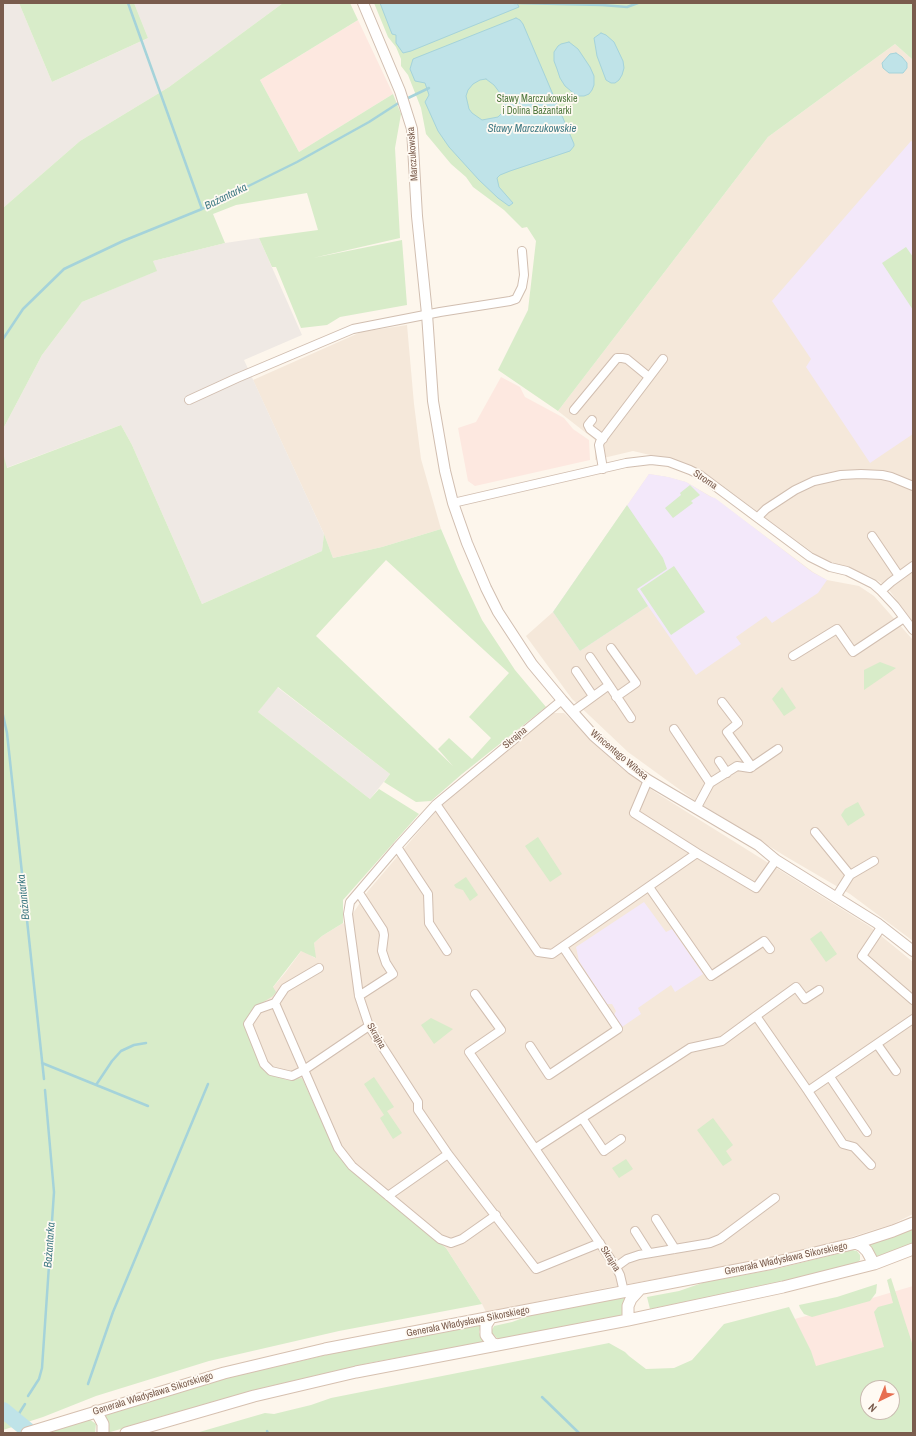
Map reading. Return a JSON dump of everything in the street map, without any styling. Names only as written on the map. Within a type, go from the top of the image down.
[{"type":"main road","name":"Generała Władysława Sikorskiego","points":[[27,1433],[224,1373],[318,1351],[773,1263],[856,1243],[913,1223]]},
{"type":"main road","points":[[856,1243],[867,1251],[874,1264]]},
{"type":"main road","points":[[126,1433],[254,1396],[356,1372],[628,1320],[783,1287],[874,1264],[913,1249]]},
{"type":"main road","points":[[628,1320],[628,1306],[631,1299],[640,1289]]},
{"type":"main road","points":[[491,1317],[485,1330],[489,1340],[497,1345]]},
{"type":"main road","points":[[96,1411],[103,1424],[103,1433]]},
{"type":"street","name":"Marczukowska","points":[[363,3],[400,91],[406,108],[412,136],[433,401],[445,471],[453,503]]},
{"type":"street","points":[[189,400],[353,329],[427,314],[510,302],[516,299],[522,287],[524,275],[522,251]]},
{"type":"street","points":[[574,410],[617,358],[627,360],[650,377]]},
{"type":"street","points":[[603,469],[599,446],[602,439],[663,359]]},
{"type":"street","points":[[592,420],[588,425],[602,439]]},
{"type":"street","name":"Stroma","points":[[453,503],[626,463],[651,460],[669,462],[700,475],[810,557],[830,567],[847,571],[865,580],[881,591],[913,630]]},
{"type":"street","points":[[758,517],[766,509],[795,490],[814,482],[837,476],[855,474],[882,475],[913,486]]},
{"type":"street","name":"Wincentego Witosa","points":[[453,503],[474,562],[498,612],[532,664],[572,712],[606,746],[648,780],[758,845],[776,860],[882,926],[913,951]]},
{"type":"street","points":[[872,536],[899,576]]},
{"type":"street","points":[[881,591],[913,566]]},
{"type":"street","points":[[794,656],[837,629],[853,652],[904,618]]},
{"type":"street","points":[[612,648],[636,683],[616,697]]},
{"type":"street","points":[[590,657],[631,718]]},
{"type":"street","points":[[576,671],[593,696]]},
{"type":"street","points":[[572,712],[609,685]]},
{"type":"street","name":"Skrajna","points":[[562,700],[436,804],[350,902],[348,914],[360,996],[369,1026],[418,1102],[418,1110],[448,1154],[536,1269],[600,1243],[620,1275],[624,1292]]},
{"type":"street","points":[[722,702],[738,723],[727,732],[752,767]]},
{"type":"street","points":[[674,729],[710,783]]},
{"type":"street","points":[[696,808],[710,783],[737,766],[752,767],[778,749]]},
{"type":"street","points":[[719,761],[727,773]]},
{"type":"street","points":[[648,780],[634,813],[697,853],[756,888],[776,860]]},
{"type":"street","points":[[436,804],[538,952],[552,954],[697,853]]},
{"type":"street","points":[[815,832],[850,875]]},
{"type":"street","points":[[397,847],[428,894],[429,923],[447,951]]},
{"type":"street","points":[[836,897],[850,875],[874,861]]},
{"type":"street","points":[[649,887],[711,976],[764,940],[770,949]]},
{"type":"street","points":[[359,893],[383,930],[384,936],[382,951],[386,963],[393,974],[360,996]]},
{"type":"street","points":[[882,926],[862,956],[913,1000]]},
{"type":"street","points":[[530,1046],[549,1075],[618,1029],[563,947]]},
{"type":"street","points":[[319,968],[284,988],[275,1003],[258,1009],[248,1024],[264,1064],[271,1071],[292,1076],[304,1070],[369,1026]]},
{"type":"street","points":[[536,1148],[690,1048],[722,1041],[796,987],[805,1000],[819,990]]},
{"type":"street","points":[[476,994],[501,1030],[470,1052],[600,1243]]},
{"type":"street","points":[[275,1003],[338,1148],[352,1166],[440,1239],[451,1243],[462,1239],[496,1216]]},
{"type":"street","points":[[756,1016],[843,1144],[854,1147],[871,1165]]},
{"type":"street","points":[[808,1091],[913,1021]]},
{"type":"street","points":[[877,1044],[896,1071]]},
{"type":"street","points":[[830,1076],[867,1132]]},
{"type":"street","points":[[582,1118],[604,1151],[621,1139]]},
{"type":"street","points":[[388,1196],[448,1154]]},
{"type":"street","points":[[616,1267],[639,1255],[710,1243],[720,1239],[775,1198]]},
{"type":"street","points":[[656,1219],[676,1249]]},
{"type":"street","points":[[635,1232],[649,1253]]},
{"type":"shaded area","points":[[3,3],[19,3],[52,82],[148,38],[134,3],[283,3],[169,87],[80,141],[3,208]]},
{"type":"shaded area","points":[[358,20],[393,94],[299,152],[260,80]]},
{"type":"shaded area","points":[[895,44],[913,60],[913,622],[889,590],[880,582],[869,576],[820,558],[711,477],[693,467],[680,462],[633,451],[595,460],[595,440],[558,411],[768,137]]},
{"type":"shaded area","points":[[911,141],[913,142],[913,434],[870,463],[806,367],[811,359],[772,301]]},
{"type":"shaded area","points":[[259,238],[302,335],[244,360],[324,534],[322,551],[202,604],[132,445],[121,425],[6,468],[3,453],[3,429],[42,355],[82,302],[156,271],[153,261],[225,243]]},
{"type":"shaded area","points":[[407,325],[414,404],[421,459],[441,529],[382,547],[333,558],[324,534],[253,380],[361,332]]},
{"type":"shaded area","points":[[501,377],[520,387],[525,397],[564,418],[573,429],[589,440],[590,460],[475,486],[468,481],[458,428],[476,422]]},
{"type":"shaded area","points":[[649,474],[686,482],[717,500],[813,572],[827,580],[859,586],[874,596],[913,640],[913,941],[850,894],[694,800],[628,752],[572,699],[526,636],[553,612]]},
{"type":"shaded area","points":[[649,474],[686,482],[715,498],[812,572],[827,580],[818,593],[772,623],[766,616],[736,637],[741,644],[696,675],[648,606],[580,651],[553,612]]},
{"type":"shaded area","points":[[277,687],[390,774],[370,799],[258,712]]},
{"type":"shaded area","points":[[552,713],[564,713],[619,766],[655,792],[869,926],[913,962],[913,1214],[893,1224],[819,1247],[730,1266],[611,1287],[486,1312],[446,1248],[349,1168],[287,1080],[265,1072],[243,1023],[285,973],[302,950],[315,958],[314,943],[322,936],[343,923],[345,925],[368,891],[447,798]]},
{"type":"shaded area","points":[[644,902],[666,932],[672,929],[703,974],[675,992],[671,985],[638,1008],[641,1014],[622,1027],[614,1015],[616,1011],[612,1004],[607,1004],[579,961],[576,947]]},
{"type":"shaded area","points":[[913,1286],[913,1342],[812,1368],[787,1321],[859,1302]]},
{"type":"green space","points":[[19,3],[134,3],[148,38],[52,82]]},
{"type":"green space","points":[[283,3],[350,3],[358,20],[260,80],[299,152],[393,94],[401,114],[395,148],[400,238],[313,258],[402,240],[407,305],[340,317],[327,325],[301,328],[276,267],[272,267],[259,238],[318,230],[307,193],[236,205],[213,214],[225,243],[153,261],[157,271],[82,302],[42,355],[3,429],[3,208],[80,141],[169,87]]},
{"type":"green space","name":"Stawy Marczukowskie i Dolina Bażantarki","points":[[374,3],[913,3],[913,60],[895,44],[768,137],[558,411],[498,370],[528,310],[536,241],[527,227],[522,228],[504,210],[473,187],[466,177],[451,164],[426,134],[421,108],[408,75],[401,66],[401,59],[396,47],[388,37]]},
{"type":"green space","points":[[906,247],[913,257],[913,310],[882,263]]},
{"type":"green space","points":[[121,425],[132,445],[202,604],[322,551],[324,534],[333,558],[382,547],[441,529],[482,620],[515,670],[546,707],[462,774],[431,801],[416,802],[384,782],[390,774],[278,687],[258,712],[370,799],[379,789],[419,814],[343,900],[343,923],[322,936],[314,943],[316,958],[301,951],[273,987],[276,992],[273,996],[257,1006],[243,1023],[265,1072],[287,1080],[302,1078],[334,1149],[349,1168],[446,1248],[482,1304],[339,1331],[209,1361],[96,1396],[43,1417],[3,1430],[3,453],[7,468]],"holes":[[[386,560],[509,673],[469,717],[491,738],[472,759],[449,738],[438,749],[453,766],[316,636]]]},
{"type":"green space","points":[[690,485],[700,495],[691,501],[693,503],[673,518],[665,508],[681,495],[680,493]]},
{"type":"green space","points":[[627,505],[663,558],[667,569],[637,589],[648,606],[580,651],[553,612]]},
{"type":"green space","points":[[674,566],[705,612],[671,635],[640,589]]},
{"type":"green space","points":[[880,662],[896,668],[864,690],[864,670]]},
{"type":"green space","points":[[782,687],[796,708],[784,716],[772,699]]},
{"type":"green space","points":[[858,802],[865,815],[848,826],[841,815],[845,809]]},
{"type":"green space","points":[[538,837],[562,874],[550,882],[525,846]]},
{"type":"green space","points":[[466,877],[478,895],[470,901],[463,890],[456,888],[454,885]]},
{"type":"green space","points":[[821,931],[837,954],[826,962],[810,939]]},
{"type":"green space","points":[[431,1018],[453,1029],[434,1044],[421,1025]]},
{"type":"green space","points":[[374,1077],[394,1107],[387,1111],[402,1133],[393,1139],[380,1118],[384,1115],[364,1084]]},
{"type":"green space","points":[[713,1118],[733,1145],[726,1151],[732,1160],[723,1166],[697,1130]]},
{"type":"green space","points":[[626,1159],[633,1169],[619,1178],[612,1168]]},
{"type":"green space","points":[[913,1229],[913,1244],[909,1246],[875,1257],[868,1245]]},
{"type":"green space","points":[[852,1250],[857,1251],[860,1255],[860,1260],[857,1263],[763,1286],[650,1309],[647,1297],[679,1291],[705,1282],[776,1269]]},
{"type":"green space","points":[[891,1278],[913,1346],[913,1433],[196,1433],[265,1413],[274,1414],[311,1405],[331,1398],[609,1343],[625,1352],[646,1369],[674,1368],[692,1360],[724,1324],[789,1307],[811,1351],[816,1366],[884,1347],[874,1312],[878,1307],[893,1303],[887,1280]]},
{"type":"green space","points":[[877,1284],[876,1293],[870,1301],[812,1317],[804,1314],[799,1305],[837,1297]]},
{"type":"green space","points":[[629,1296],[624,1315],[498,1339],[491,1332],[494,1326],[512,1322],[537,1313]]},
{"type":"green space","points":[[482,1323],[479,1332],[484,1342],[369,1363],[254,1390],[107,1433],[109,1426],[107,1419],[101,1415],[223,1379],[399,1338]]},
{"type":"green space","points":[[89,1419],[96,1424],[95,1433],[45,1433]]},
{"type":"water","points":[[380,3],[517,3],[519,7],[403,53],[396,43],[396,35],[392,34]]},
{"type":"water","name":"Stawy Marczukowskie","points":[[516,18],[520,20],[574,146],[570,151],[500,175],[497,178],[499,187],[513,203],[509,206],[479,180],[449,147],[438,131],[425,102],[429,95],[425,83],[415,81],[410,69],[413,59]],"holes":[[[486,79],[494,85],[500,93],[504,104],[504,109],[498,117],[482,120],[469,109],[466,96],[468,90],[473,84],[480,80]]]},
{"type":"water","points":[[601,33],[606,35],[614,42],[623,61],[624,68],[622,75],[615,83],[611,83],[606,80],[597,56],[594,38]]},
{"type":"water","name":"Stawy Marczukowskie","points":[[569,42],[578,49],[594,76],[594,85],[592,90],[589,94],[584,96],[577,96],[565,86],[560,78],[554,61],[554,52],[558,46]]},
{"type":"water","points":[[896,53],[907,63],[907,68],[903,73],[889,73],[883,68],[882,63],[890,54]]},
{"type":"waterway","points":[[128,3],[202,209]]},
{"type":"waterway","name":"Bażantarka","points":[[514,3],[627,7],[638,3]]},
{"type":"waterway","name":"Bażantarka","points":[[404,100],[429,88]]},
{"type":"waterway","name":"Bażantarka","points":[[3,339],[23,309],[64,269],[123,241],[202,209],[297,162],[369,122],[400,102]]},
{"type":"waterway","name":"Bażantarka","points":[[3,715],[7,733],[44,1079]]},
{"type":"waterway","points":[[96,1085],[112,1061],[121,1051],[134,1045],[146,1043]]},
{"type":"waterway","points":[[42,1063],[148,1106]]},
{"type":"waterway","points":[[88,1384],[113,1312],[208,1084]]},
{"type":"waterway","name":"Bażantarka","points":[[28,1396],[39,1379],[42,1368],[54,1192],[45,1090]]},
{"type":"waterway","points":[[542,1397],[579,1433]]},
{"type":"waterway","name":"Bażantarka","points":[[15,1420],[25,1404]]},
{"type":"waterway","name":"Bażantarka","points":[[3,1410],[31,1433]]}]
